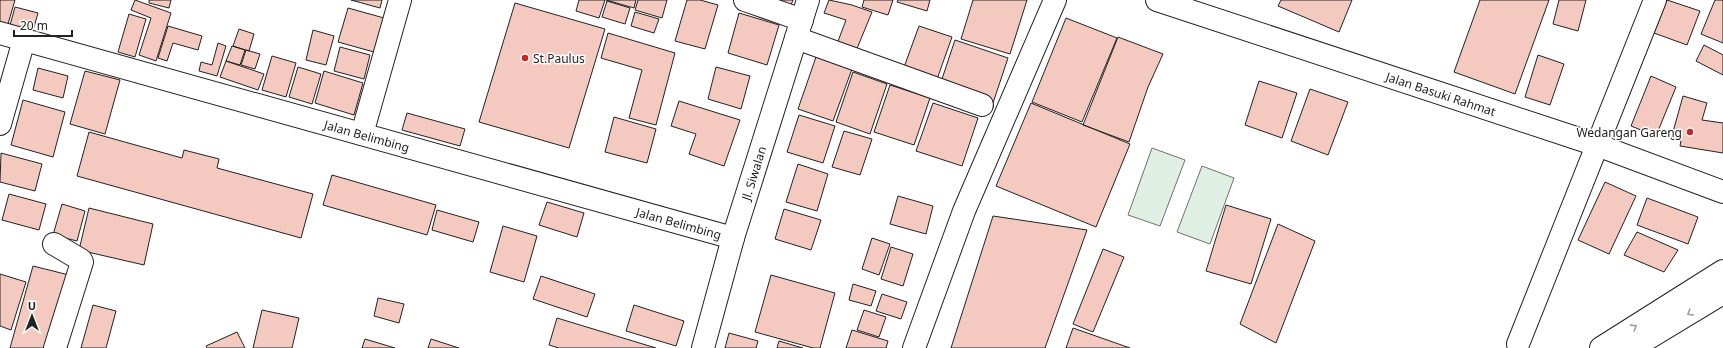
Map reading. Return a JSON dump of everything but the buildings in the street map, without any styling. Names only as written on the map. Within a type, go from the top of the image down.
[{"type":"main road","points":[[362,134],[400,0]]},
{"type":"main road","points":[[745,0],[802,19],[982,105]]},
{"type":"main road","points":[[914,348],[964,211],[1055,0]]},
{"type":"main road","name":"Jalan Basuki Rahmat","points":[[1157,0],[1597,145],[1723,192]]},
{"type":"main road","points":[[1518,344],[1655,0]]},
{"type":"main road","name":"Jl. Siwalan","points":[[703,348],[733,238],[802,19]]},
{"type":"main road","name":"Jalan Belimbing","points":[[0,34],[733,238]]},
{"type":"main road","points":[[0,124],[24,40]]},
{"type":"main road","points":[[54,244],[82,262],[55,348]]},
{"type":"main road","points":[[1601,348],[1723,271]]},
{"type":"main road","points":[[1632,348],[1723,292]]},
{"type":"green space","points":[[1152,148],[1185,160],[1160,226],[1128,215]]},
{"type":"green space","points":[[1202,166],[1234,178],[1210,244],[1177,232]]},
{"type":"place","name":"St.Paulus","points":[[525,58]]},
{"type":"place","name":"Wedangan Gareng","points":[[1690,132]]}]
